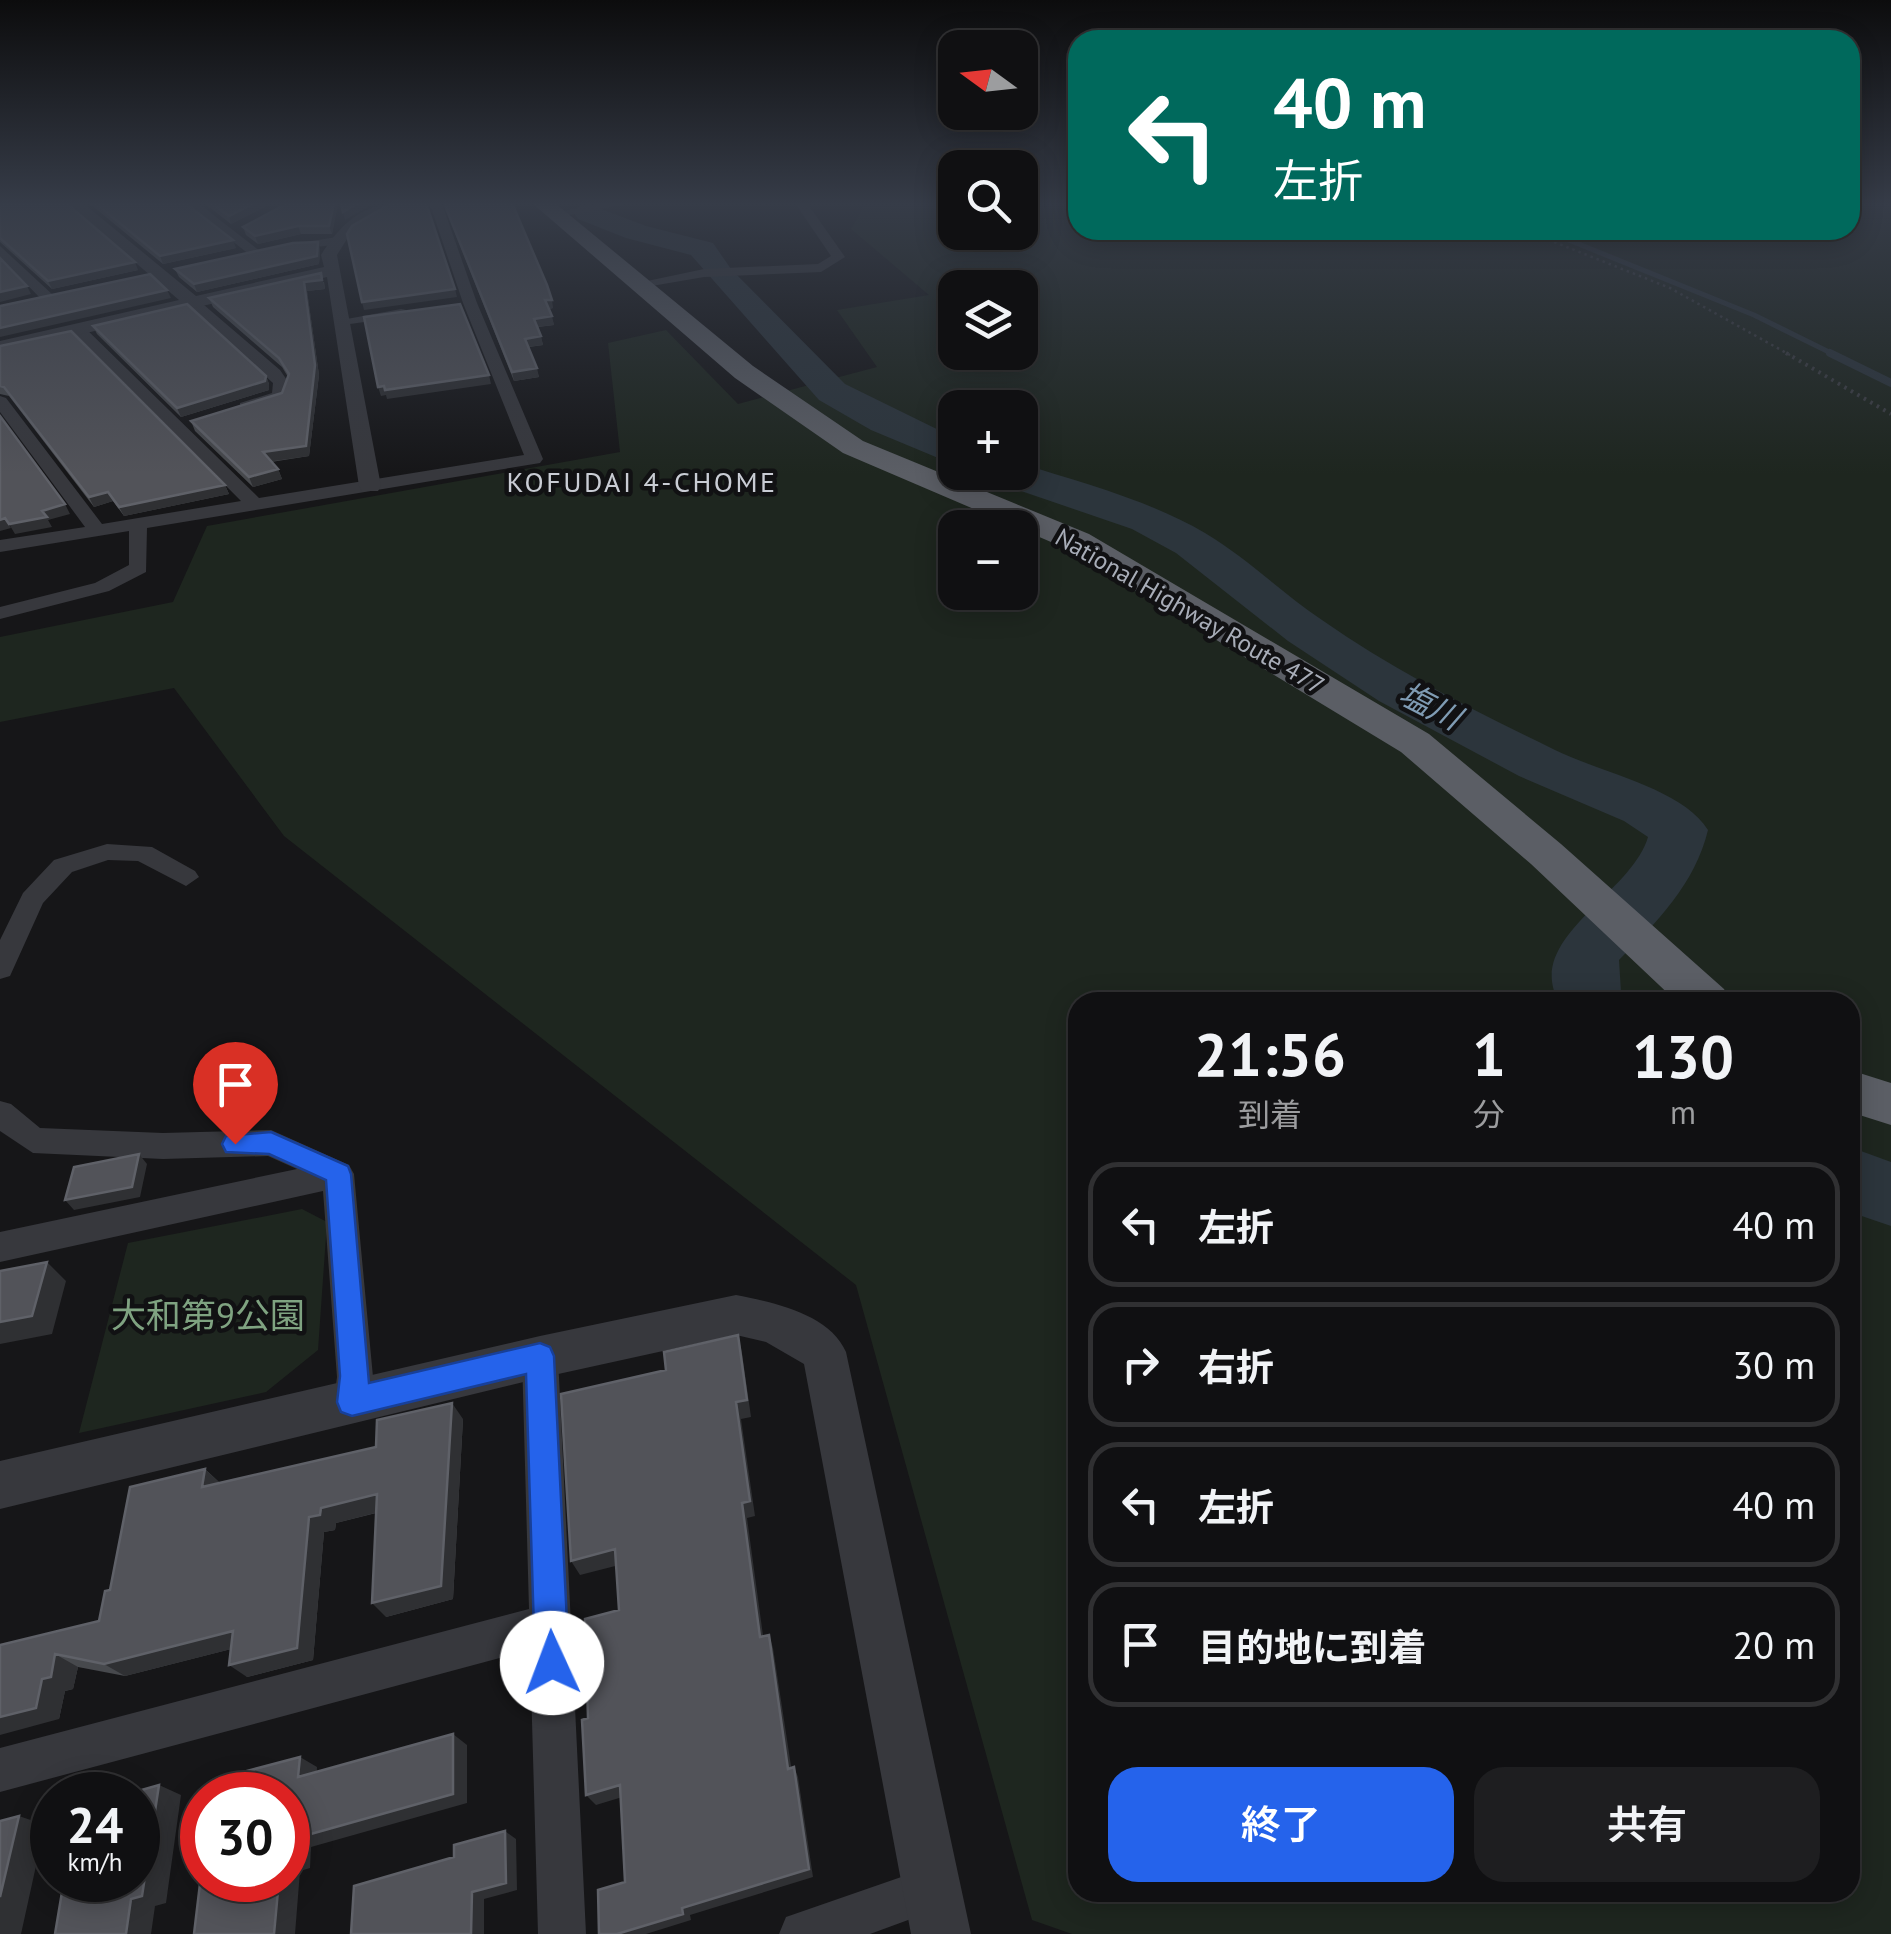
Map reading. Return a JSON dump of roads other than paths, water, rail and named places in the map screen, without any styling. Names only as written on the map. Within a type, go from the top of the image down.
[{"type":"highway","name":"National Highway Route 477","points":[[651,293],[744,372],[853,446],[1077,541],[1415,743],[1696,992]]},
{"type":"highway","points":[[1860,1094],[1891,1104]]},
{"type":"street","points":[[43,293],[48,298]]},
{"type":"street","points":[[181,293],[275,373],[280,383],[279,396],[229,412]]},
{"type":"street","points":[[0,348],[231,293]]},
{"type":"street","points":[[339,293],[370,486]]},
{"type":"street","points":[[0,546],[534,459],[458,293]]},
{"type":"street","points":[[32,301],[65,294]]},
{"type":"street","points":[[344,321],[415,311]]},
{"type":"street","points":[[78,329],[187,424],[254,504]]},
{"type":"street","points":[[0,401],[97,530]]},
{"type":"street","points":[[0,614],[102,587],[139,568],[138,524]]},
{"type":"street","points":[[0,968],[32,899],[64,866],[107,852],[143,854],[186,877]]},
{"type":"street","points":[[0,1113],[33,1140],[164,1146],[271,1143],[338,1174]]},
{"type":"street","points":[[0,1247],[338,1174]]},
{"type":"street","points":[[338,1174],[355,1376],[352,1402]]},
{"type":"street","points":[[0,1485],[540,1356],[736,1314],[775,1322],[824,1352],[937,1912],[803,1934]]},
{"type":"street","points":[[540,1356],[562,1934]]},
{"type":"street","points":[[0,1770],[550,1624]]},
{"type":"waterway","name":"塩川","points":[[740,293],[832,392],[938,445]]},
{"type":"waterway","points":[[1700,293],[1835,355]]},
{"type":"waterway","points":[[1830,353],[1891,383]]},
{"type":"waterway","name":"塩川","points":[[1038,483],[1147,520],[1192,544],[1305,631],[1397,690],[1539,764],[1644,808],[1679,830],[1674,849],[1655,883],[1586,954],[1588,992]]},
{"type":"waterway","name":"塩川","points":[[1860,1183],[1891,1194]]},
{"type":"district","name":"KOFUDAI 4-CHOME","points":[[642,482]]},
{"type":"park label","name":"大和第9公園","points":[[208,1316]]}]
